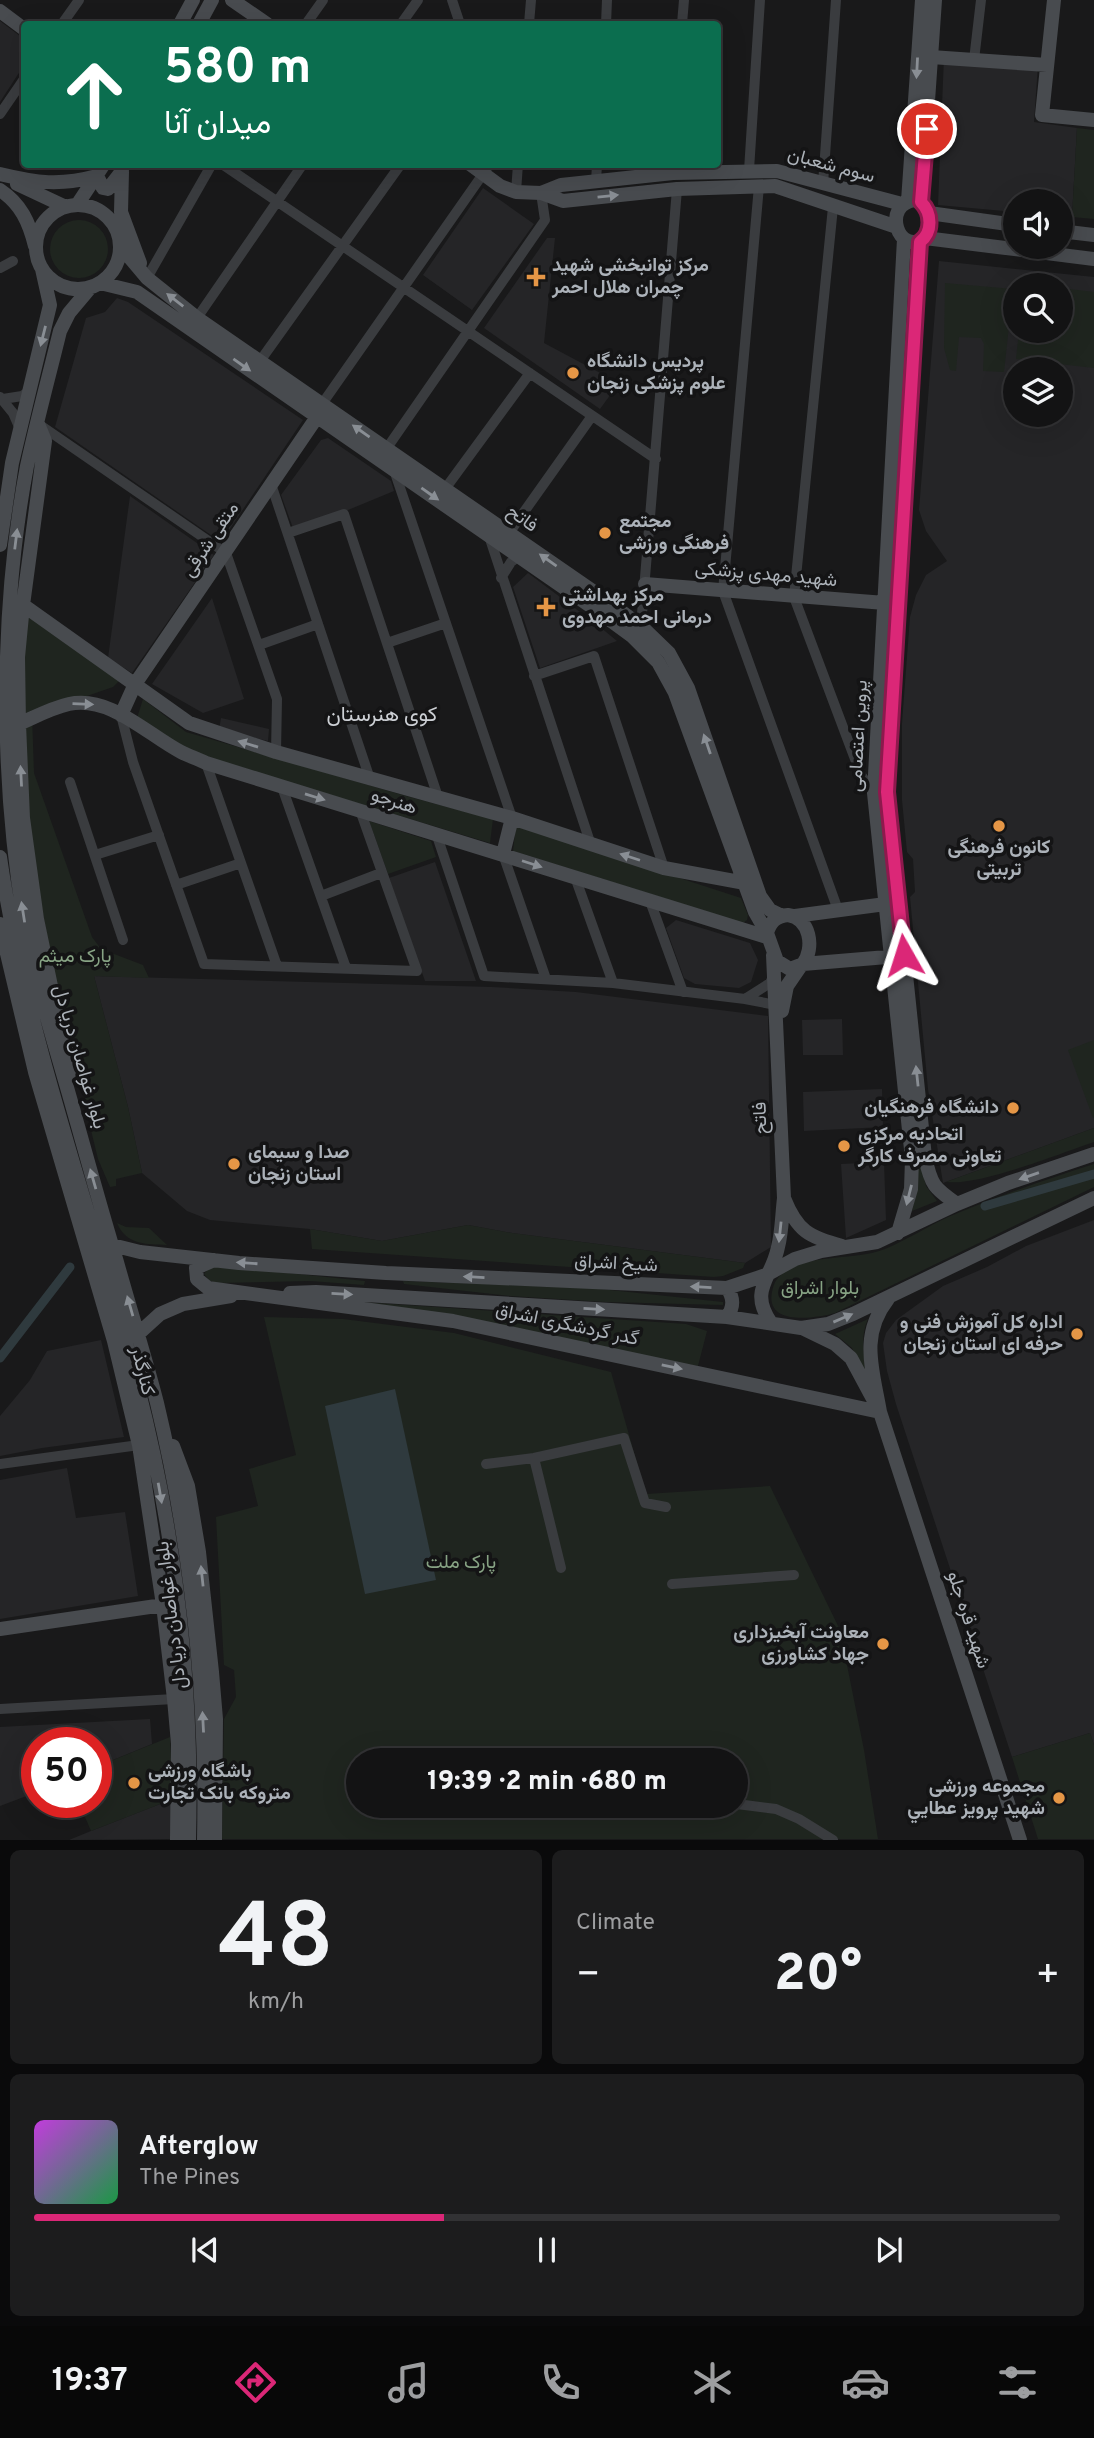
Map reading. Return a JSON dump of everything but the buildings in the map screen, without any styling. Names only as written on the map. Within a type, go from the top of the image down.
[{"type":"main road","points":[[182,21],[193,0]]},
{"type":"main road","points":[[201,21],[212,0]]},
{"type":"main road","points":[[232,0],[263,21]]},
{"type":"main road","points":[[915,205],[922,0]]},
{"type":"main road","points":[[915,205],[935,0]]},
{"type":"main road","points":[[1054,0],[1042,115],[1094,120]]},
{"type":"main road","points":[[0,11],[21,27]]},
{"type":"main road","points":[[931,57],[1047,65]]},
{"type":"main road","points":[[123,168],[121,212],[147,278]]},
{"type":"main road","points":[[100,170],[103,188],[108,189],[123,168]]},
{"type":"main road","points":[[107,217],[123,168]]},
{"type":"main road","name":"سوم شعبان","points":[[541,193],[561,186],[673,169],[777,171],[878,198],[1003,223]]},
{"type":"main road","points":[[0,174],[52,184],[76,182],[100,170]]},
{"type":"main road","points":[[37,251],[37,238],[47,218],[71,206],[100,170]]},
{"type":"main road","name":"سوم شعبان","points":[[487,170],[500,186],[516,192],[541,193],[563,201],[677,189],[775,186],[875,220],[914,243],[923,240],[962,243],[1094,259]]},
{"type":"main road","points":[[0,174],[71,206],[88,206],[107,217],[114,225],[120,246],[115,267],[95,285],[68,288],[58,284],[42,269]]},
{"type":"main road","points":[[0,190],[21,209],[30,227],[50,304],[12,463],[0,545]]},
{"type":"main road","points":[[875,220],[885,210],[878,198]]},
{"type":"main road","name":"پروین اعتصامی","points":[[892,904],[874,793],[901,233],[898,211],[915,205],[929,228],[923,240],[887,792],[897,956],[929,1175],[934,1189],[957,1203]]},
{"type":"main road","points":[[962,243],[956,239],[955,228],[967,218]]},
{"type":"main road","points":[[1073,233],[1094,235]]},
{"type":"main road","name":"فاتح","points":[[120,246],[147,278],[197,318],[260,361],[394,470],[664,657]]},
{"type":"main road","name":"فاتح","points":[[95,285],[137,292],[320,410],[387,449],[641,626],[664,657],[675,693],[749,881],[755,912],[767,935]]},
{"type":"main road","name":"بلوار غواصان دریا دل","points":[[95,285],[69,313],[60,331],[23,492],[12,579],[5,709],[8,776],[13,844],[24,918],[40,993],[157,1403],[184,1543],[207,1690],[204,1839]]},
{"type":"main road","points":[[50,304],[63,302],[68,306],[69,313]]},
{"type":"main road","name":"متقی شرقی","points":[[121,715],[135,684],[226,553],[320,410]]},
{"type":"main road","points":[[38,424],[45,441],[18,657],[19,724],[23,818],[37,919],[72,1068],[66,1083]]},
{"type":"main road","name":"شهید مهدی پزشکی","points":[[645,584],[885,603]]},
{"type":"main road","name":"هنرجو","points":[[23,605],[189,723],[276,752],[512,818],[664,869],[749,881]]},
{"type":"main road","name":"هنرجو","points":[[19,724],[41,713],[71,704],[97,705],[121,715],[181,752],[206,763],[767,935]]},
{"type":"main road","points":[[503,854],[512,818]]},
{"type":"main road","name":"بلوار غواصان دریا دل","points":[[0,857],[9,921],[40,1071],[134,1375],[186,1686],[183,1785],[189,1839]]},
{"type":"main road","name":"فاتح","points":[[749,881],[770,910],[788,916]]},
{"type":"main road","points":[[777,1036],[773,955],[767,935],[772,922],[788,916],[892,904]]},
{"type":"main road","points":[[777,1036],[787,986],[810,950],[809,937],[802,920],[788,916]]},
{"type":"main road","name":"کنارگذر","points":[[0,924],[12,983],[40,1071],[114,1340],[162,1548],[163,1605],[183,1785],[177,1839]]},
{"type":"main road","points":[[773,955],[784,968],[790,969],[802,965],[897,956]]},
{"type":"main road","name":"پروین اعتصامی","points":[[897,956],[893,981],[912,1159],[911,1189],[898,1233]]},
{"type":"main road","points":[[858,960],[876,966],[893,981]]},
{"type":"main road","name":"فاتح","points":[[771,1323],[764,1312],[761,1287],[778,1249],[784,1198],[777,1036]]},
{"type":"main road","name":"شیخ اشراق","points":[[112,1245],[140,1252],[214,1260],[386,1273],[727,1288],[766,1275],[795,1259],[877,1242],[957,1203],[1094,1154]]},
{"type":"main road","points":[[784,1198],[799,1227],[812,1237],[844,1247]]},
{"type":"main road","points":[[801,1328],[828,1324],[1094,1198]]},
{"type":"main road","points":[[214,1260],[196,1268],[197,1279],[208,1288],[243,1294]]},
{"type":"main road","points":[[727,1288],[733,1306],[727,1317]]},
{"type":"main road","points":[[138,1334],[160,1314],[183,1304],[243,1294],[316,1292],[727,1317],[801,1328],[835,1344],[851,1358],[880,1412]]},
{"type":"main road","name":"گدر گردشگری اشراق","points":[[243,1294],[453,1321],[880,1412]]},
{"type":"main road","points":[[880,1412],[869,1352],[870,1331],[878,1311],[891,1294]]},
{"type":"main road","name":"شهید قره جلو","points":[[880,1412],[1020,1839]]},
{"type":"main road","points":[[0,1629],[163,1605]]},
{"type":"main road","points":[[207,1690],[216,1719],[215,1839]]},
{"type":"street","points":[[64,21],[79,0]]},
{"type":"street","points":[[308,21],[323,0]]},
{"type":"street","points":[[403,21],[418,0]]},
{"type":"street","points":[[452,0],[459,21]]},
{"type":"street","points":[[529,21],[531,0]]},
{"type":"street","points":[[606,21],[607,0]]},
{"type":"street","points":[[682,21],[684,0]]},
{"type":"street","points":[[749,170],[760,0]]},
{"type":"street","points":[[822,184],[836,0]]},
{"type":"street","points":[[974,60],[981,0]]},
{"type":"street","points":[[0,114],[21,83]]},
{"type":"street","points":[[147,278],[210,168]]},
{"type":"street","points":[[228,168],[656,459]]},
{"type":"street","points":[[197,318],[300,168]]},
{"type":"street","points":[[260,361],[398,168]]},
{"type":"street","points":[[516,192],[518,168]]},
{"type":"street","points":[[596,182],[597,168]]},
{"type":"street","points":[[320,410],[487,170]]},
{"type":"street","points":[[759,186],[723,591],[838,910]]},
{"type":"street","points":[[641,626],[677,189]]},
{"type":"street","points":[[387,449],[545,220],[541,193]]},
{"type":"street","points":[[833,207],[794,597],[861,775],[874,793]]},
{"type":"street","points":[[0,268],[13,261]]},
{"type":"street","points":[[445,489],[530,373]]},
{"type":"street","points":[[20,430],[2,398],[22,396],[29,391]]},
{"type":"street","points":[[509,533],[592,416]]},
{"type":"street","points":[[38,424],[226,553],[278,699],[276,752]]},
{"type":"street","points":[[394,470],[512,818]]},
{"type":"street","points":[[271,484],[370,779]]},
{"type":"street","points":[[288,533],[344,514],[438,797]]},
{"type":"street","points":[[488,535],[591,845]]},
{"type":"street","points":[[501,579],[511,562],[519,556]]},
{"type":"street","points":[[387,643],[446,623]]},
{"type":"street","points":[[259,645],[318,624]]},
{"type":"street","points":[[534,676],[594,656],[664,869]]},
{"type":"street","points":[[121,715],[133,762],[204,964],[417,971],[360,810]]},
{"type":"street","points":[[206,763],[276,966]]},
{"type":"street","points":[[70,782],[123,940]]},
{"type":"street","points":[[282,787],[346,968]]},
{"type":"street","points":[[95,855],[159,835]]},
{"type":"street","points":[[437,836],[484,975],[613,983],[776,1005]]},
{"type":"street","points":[[503,854],[546,979]]},
{"type":"street","points":[[176,885],[241,863]]},
{"type":"street","points":[[321,896],[381,873]]},
{"type":"street","points":[[575,877],[613,983]]},
{"type":"street","points":[[650,901],[683,992]]},
{"type":"street","points":[[745,999],[770,983],[774,975]]},
{"type":"street","points":[[486,1464],[534,1458],[624,1438],[645,1503],[666,1507]]},
{"type":"street","points":[[0,1464],[139,1445]]},
{"type":"street","points":[[534,1458],[561,1568]]},
{"type":"street","points":[[672,1584],[794,1575]]},
{"type":"street","points":[[0,1709],[174,1699]]},
{"type":"street","points":[[748,1805],[776,1809],[833,1839]]},
{"type":"shaded area","points":[[0,21],[21,37],[21,70],[0,102]]},
{"type":"shaded area","points":[[944,57],[1038,65],[1034,122],[1077,128],[1073,199],[1073,189],[1003,189],[1003,211],[938,205]]},
{"type":"shaded area","points":[[483,188],[534,224],[472,310],[423,275]]},
{"type":"shaded area","name":"مرکز توانبخشی شهید چمران هلال احمر","points":[[547,238],[555,238],[544,343],[619,383],[600,409],[484,328]]},
{"type":"shaded area","points":[[939,261],[1055,273],[1003,273],[1003,343],[1073,343],[1073,275],[1094,277],[1094,1128],[943,1183],[928,1089],[910,897],[915,892],[913,859],[907,852],[902,800],[902,723],[910,617],[916,595],[926,575],[947,561],[926,531],[919,510]]},
{"type":"shaded area","points":[[117,298],[128,302],[303,420],[221,542],[55,427],[86,318],[105,312]]},
{"type":"shaded area","points":[[328,438],[391,481],[394,491],[293,528],[281,495],[321,440]]},
{"type":"shaded area","points":[[130,496],[214,555],[132,673],[108,658]]},
{"type":"shaded area","name":"مرکز بهداشتی درمانی احمد مهدوی","points":[[528,573],[617,641],[540,668],[513,587]]},
{"type":"shaded area","points":[[212,598],[244,699],[203,713],[152,684]]},
{"type":"shaded area","points":[[221,718],[269,729],[268,741],[219,730]]},
{"type":"shaded area","points":[[435,862],[476,981],[425,981],[389,878]]},
{"type":"shaded area","points":[[676,920],[750,943],[758,960],[751,982],[739,988],[695,984],[684,978],[666,928]]},
{"type":"shaded area","points":[[94,976],[492,987],[576,992],[768,1016],[771,1247],[745,1263],[468,1225],[382,1241],[310,1229],[210,1220],[187,1211],[142,1173]]},
{"type":"shaded area","points":[[842,1019],[843,1055],[803,1055],[802,1020]]},
{"type":"shaded area","points":[[882,1089],[883,1127],[804,1131],[803,1092]]},
{"type":"shaded area","points":[[884,1162],[886,1220],[846,1238],[841,1164]]},
{"type":"shaded area","points":[[1094,1220],[1094,1745],[1090,1733],[1012,1757],[896,1404],[883,1343],[886,1333],[896,1320],[943,1286],[1026,1246]]},
{"type":"shaded area","points":[[101,1340],[124,1437],[0,1456],[0,1416],[30,1380],[47,1351]]},
{"type":"shaded area","points":[[395,1389],[436,1580],[365,1594],[325,1406]]},
{"type":"shaded area","points":[[67,1468],[76,1518],[125,1512],[138,1596],[0,1619],[0,1480]]},
{"type":"shaded area","points":[[150,1719],[152,1744],[112,1760],[112,1727],[21,1727],[21,1798],[0,1806],[0,1727]]},
{"type":"shaded area","points":[[173,1799],[171,1839],[69,1840],[91,1831]]},
{"type":"green space","points":[[1077,128],[1094,130],[1094,219],[1073,217]]},
{"type":"green space","points":[[79,220],[90,222],[103,233],[108,249],[106,260],[95,273],[79,278],[68,276],[55,265],[50,249],[52,238],[63,225]]},
{"type":"green space","points":[[945,283],[1003,288],[1003,343],[1007,343],[1006,357],[1003,357],[1003,372],[983,371],[984,344],[981,338],[959,337],[956,371],[950,370],[944,348]]},
{"type":"green space","points":[[1073,289],[1094,292],[1094,368],[1073,366],[1073,357],[1016,357],[1018,343],[1073,343]]},
{"type":"green space","name":"پارک میثم","points":[[32,617],[120,680],[113,687],[32,715],[34,773],[92,937],[101,949],[143,965],[149,978],[94,976],[142,1173],[116,1179],[116,1186],[110,1187],[98,1159],[66,1027],[33,849],[25,758],[22,618]]},
{"type":"green space","points":[[143,699],[186,732],[493,819],[490,843],[214,760],[184,747],[137,718]]},
{"type":"green space","points":[[369,821],[431,841],[436,857],[388,874]]},
{"type":"green space","points":[[516,825],[741,898],[748,915],[747,920],[743,923],[513,851]]},
{"type":"green space","points":[[903,976],[923,1174],[926,1186],[937,1201],[912,1211],[917,1191]]},
{"type":"green space","points":[[1094,1040],[1094,1117],[1093,1118],[1068,1050]]},
{"type":"green space","points":[[1094,1128],[1094,1142],[998,1174],[960,1182],[946,1182]]},
{"type":"green space","name":"بلوار اشراق","points":[[1094,1164],[1094,1187],[835,1313],[794,1318],[776,1311],[772,1303],[776,1280],[797,1265],[885,1249],[966,1210]]},
{"type":"green space","points":[[117,1223],[126,1227],[149,1228],[167,1245],[131,1239]]},
{"type":"green space","points":[[468,1225],[745,1263],[743,1268],[714,1277],[312,1249],[310,1229],[382,1241]]},
{"type":"green space","points":[[211,1265],[365,1281],[364,1285],[310,1281],[218,1283],[210,1281],[204,1274]]},
{"type":"green space","points":[[403,1281],[591,1288],[723,1302],[723,1305],[510,1296],[404,1284]]},
{"type":"green space","points":[[288,1297],[686,1324],[707,1331],[698,1366]]},
{"type":"green space","name":"پارک ملت","points":[[264,1317],[343,1319],[454,1333],[611,1372],[646,1494],[770,1486],[840,1630],[864,1750],[878,1839],[222,1839],[224,1719],[236,1697],[234,1670],[224,1665],[216,1517],[258,1506],[249,1469],[296,1455]]},
{"type":"green space","points":[[868,1319],[863,1344],[871,1386],[852,1348],[835,1334]]},
{"type":"green space","name":"مجموعه ورزشي شهيد پرویز عطايي","points":[[1090,1733],[1094,1745],[1094,1839],[1038,1839],[1012,1757]]},
{"type":"green space","name":"باشگاه ورزشی متروکه بانک تجارت","points":[[170,1737],[173,1799],[91,1831],[85,1818],[112,1818],[112,1761]]},
{"type":"waterway","points":[[985,1206],[1094,1174]]},
{"type":"waterway","points":[[0,1358],[70,1267]]},
{"type":"place","name":"مرکز توانبخشی شهید چمران هلال احمر","points":[[536,277]]},
{"type":"place","name":"پردیس دانشگاه علوم پزشکى زنجان","points":[[573,373]]},
{"type":"place","name":"مجتمع فرهنگی ورزشی","points":[[605,533]]},
{"type":"place","name":"مرکز بهداشتی درمانی احمد مهدوی","points":[[546,607]]},
{"type":"place","name":"کانون فرهنگی تربیتی","points":[[999,826]]},
{"type":"place","name":"دانشگاه فرهنگیان","points":[[1013,1108]]},
{"type":"place","name":"اتحادیه مرکزی تعاونی مصرف کارگر","points":[[844,1146]]},
{"type":"place","name":"صدا و سیمای استان زنجان","points":[[234,1164]]},
{"type":"place","name":"اداره کل آموزش فنی و حرفه ای استان زنجان","points":[[1077,1334]]},
{"type":"place","name":"معاونت آبخیزداری جهاد کشاورزی","points":[[883,1644]]},
{"type":"place","name":"باشگاه ورزشی متروکه بانک تجارت","points":[[134,1783]]},
{"type":"place","name":"مجموعه ورزشي شهيد پرویز عطايي","points":[[1059,1798]]},
{"type":"district","name":"کوی هنرستان","points":[[382,715]]},
{"type":"route","points":[[904,955],[887,792],[920,242],[928,234],[930,222],[926,206],[921,202],[927,129]]}]
